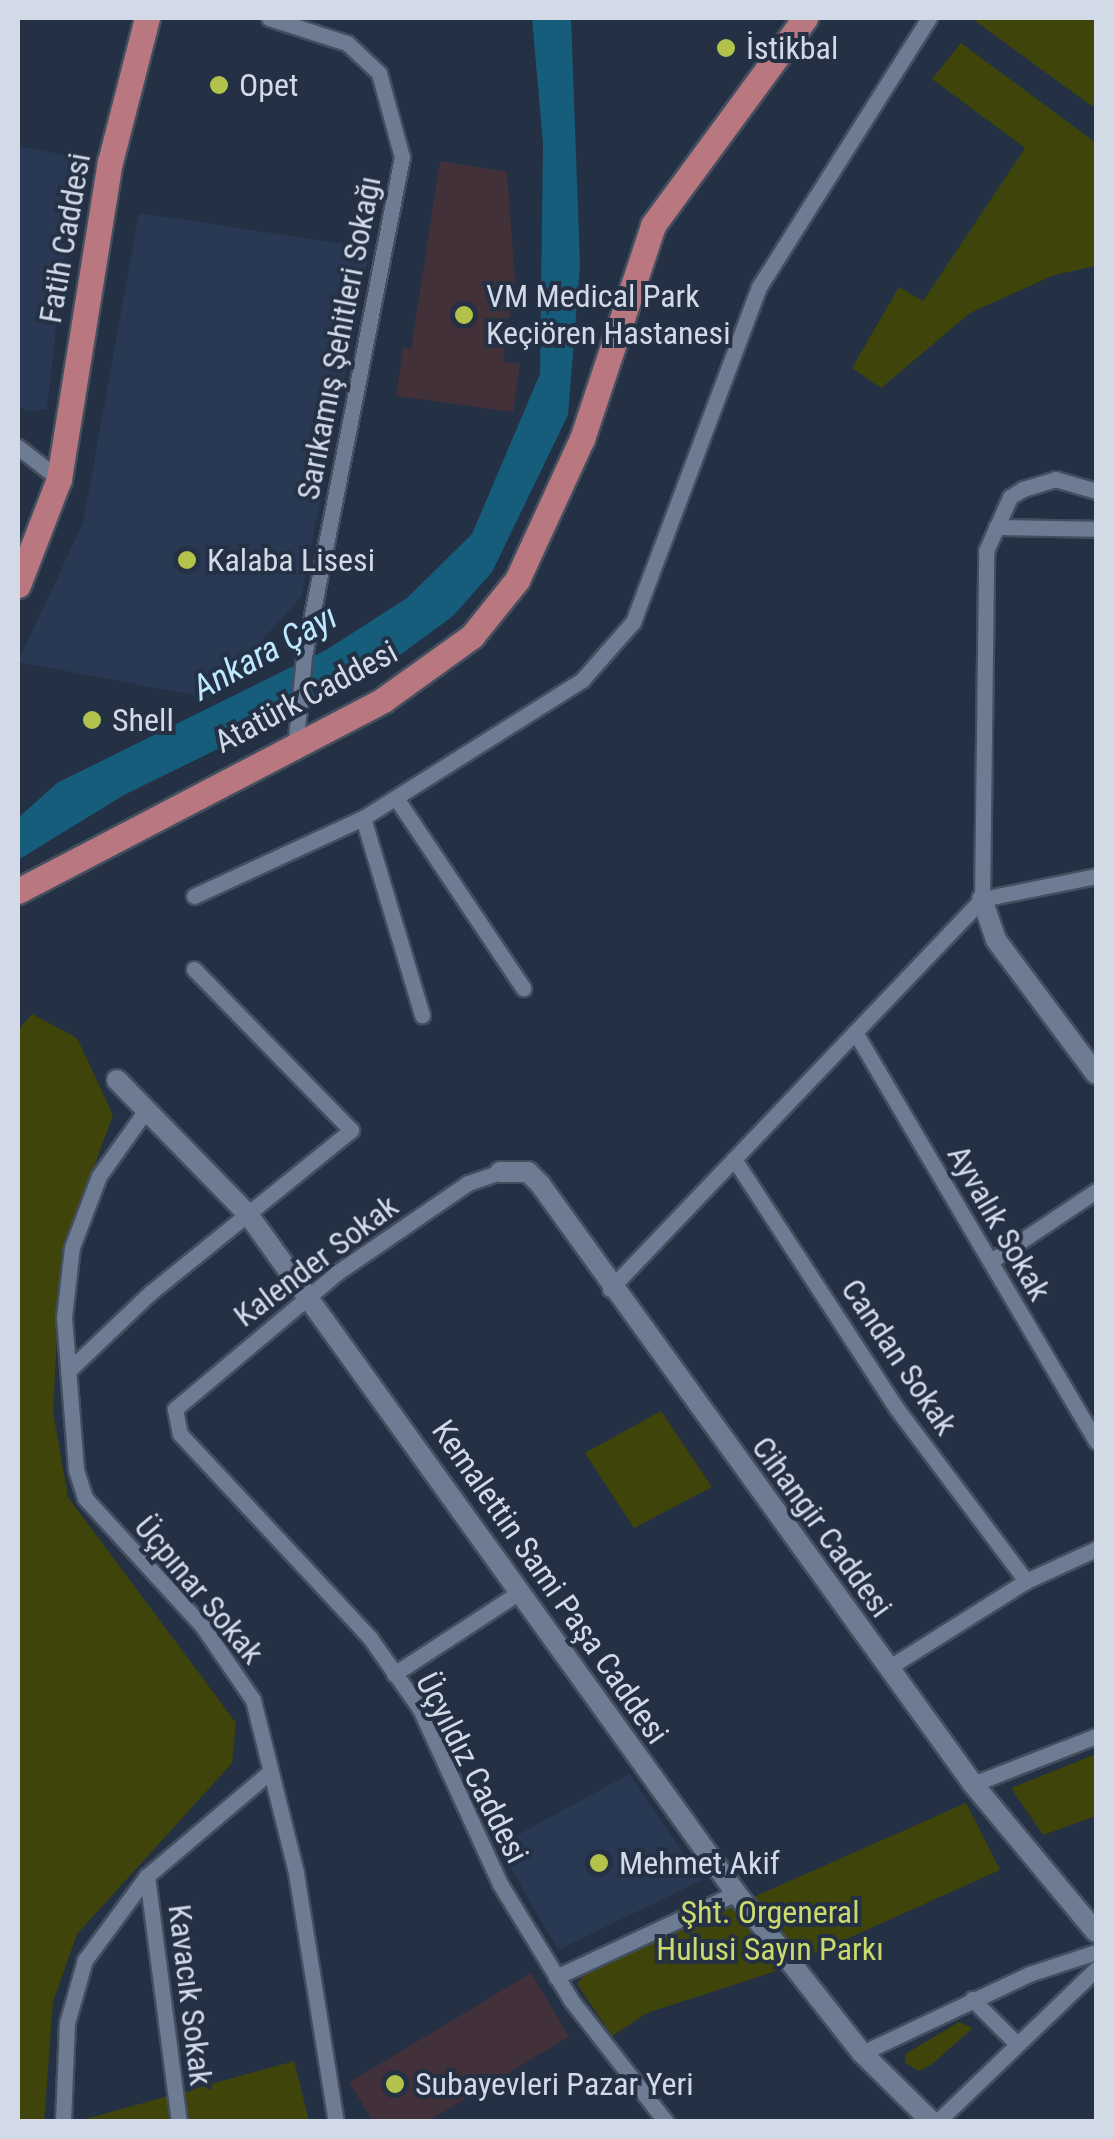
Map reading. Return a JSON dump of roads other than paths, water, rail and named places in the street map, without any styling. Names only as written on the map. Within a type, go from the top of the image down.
[{"type":"main road","name":"Fatih Caddesi","points":[[18,585],[58,479],[110,162],[147,18]]},
{"type":"main road","name":"Atatürk Caddesi","points":[[18,891],[298,727],[384,700],[472,636],[516,580],[582,439],[653,225],[805,18]]},
{"type":"street","name":"Sarıkamış Şehitleri Sokağı","points":[[270,18],[347,43],[379,73],[402,157],[304,656],[298,727]]},
{"type":"street","points":[[194,896],[363,818],[396,798],[582,680],[634,622],[759,287],[929,18]]},
{"type":"street","points":[[18,446],[58,479]]},
{"type":"street","points":[[1096,490],[1076,481],[1037,482],[1010,498],[981,569],[982,899],[996,940],[1096,1074]]},
{"type":"street","points":[[996,527],[1096,529]]},
{"type":"street","points":[[396,798],[523,988]]},
{"type":"street","points":[[363,818],[422,1016]]},
{"type":"street","points":[[610,1289],[982,899],[1096,876]]},
{"type":"street","points":[[68,1371],[247,1213],[351,1130],[194,969]]},
{"type":"street","name":"Ayvalık Sokak","points":[[855,1032],[1096,1441]]},
{"type":"street","name":"Kemalettin Sami Paşa Caddesi","points":[[117,1080],[144,1113],[247,1213],[310,1294],[736,1893],[862,2053],[934,2122]]},
{"type":"street","name":"Üçpınar Sokak","points":[[144,1113],[99,1176],[72,1247],[68,1371],[85,1498],[202,1627],[253,1700],[266,1775],[296,1873],[336,2122]]},
{"type":"street","name":"Candan Sokak","points":[[734,1159],[898,1409],[1026,1581]]},
{"type":"street","name":"Cihangir Caddesi","points":[[500,1172],[528,1172],[540,1184],[610,1289],[973,1784],[1096,1932]]},
{"type":"street","name":"Kalender Sokak","points":[[175,1409],[310,1294],[468,1183],[500,1172]]},
{"type":"street","points":[[991,1261],[1096,1191]]},
{"type":"street","name":"Üçyıldız Caddesi","points":[[175,1409],[180,1434],[394,1674],[428,1726],[500,1884],[556,1977],[660,2119]]},
{"type":"street","points":[[888,1668],[1026,1581],[1096,1549]]},
{"type":"street","points":[[394,1674],[520,1592]]},
{"type":"street","points":[[973,1784],[1096,1736]]},
{"type":"street","points":[[64,2122],[68,2023],[85,1960],[146,1876],[266,1775]]},
{"type":"street","name":"Kavacık Sokak","points":[[146,1876],[178,2122]]},
{"type":"street","points":[[556,1977],[736,1893]]},
{"type":"street","points":[[862,2053],[972,1999],[1096,1952]]},
{"type":"street","points":[[934,2122],[1014,2042],[1096,1969]]},
{"type":"street","points":[[972,1999],[1014,2042]]},
{"type":"place","name":"İstikbal","points":[[726,48]]},
{"type":"place","name":"Opet","points":[[219,85]]},
{"type":"place","name":"VM Medical Park Keçiören Hastanesi","points":[[464,315]]},
{"type":"place","name":"Kalaba Lisesi","points":[[187,560]]},
{"type":"place","name":"Shell","points":[[92,720]]},
{"type":"place","name":"Mehmet Akif","points":[[599,1863]]},
{"type":"place","name":"Subayevleri Pazar Yeri","points":[[395,2084]]},
{"type":"water label","name":"Ankara Çayı","points":[[265,653]]},
{"type":"park label","name":"Şht. Orgeneral Hulusi Sayın Parkı","points":[[770,1932]]}]
